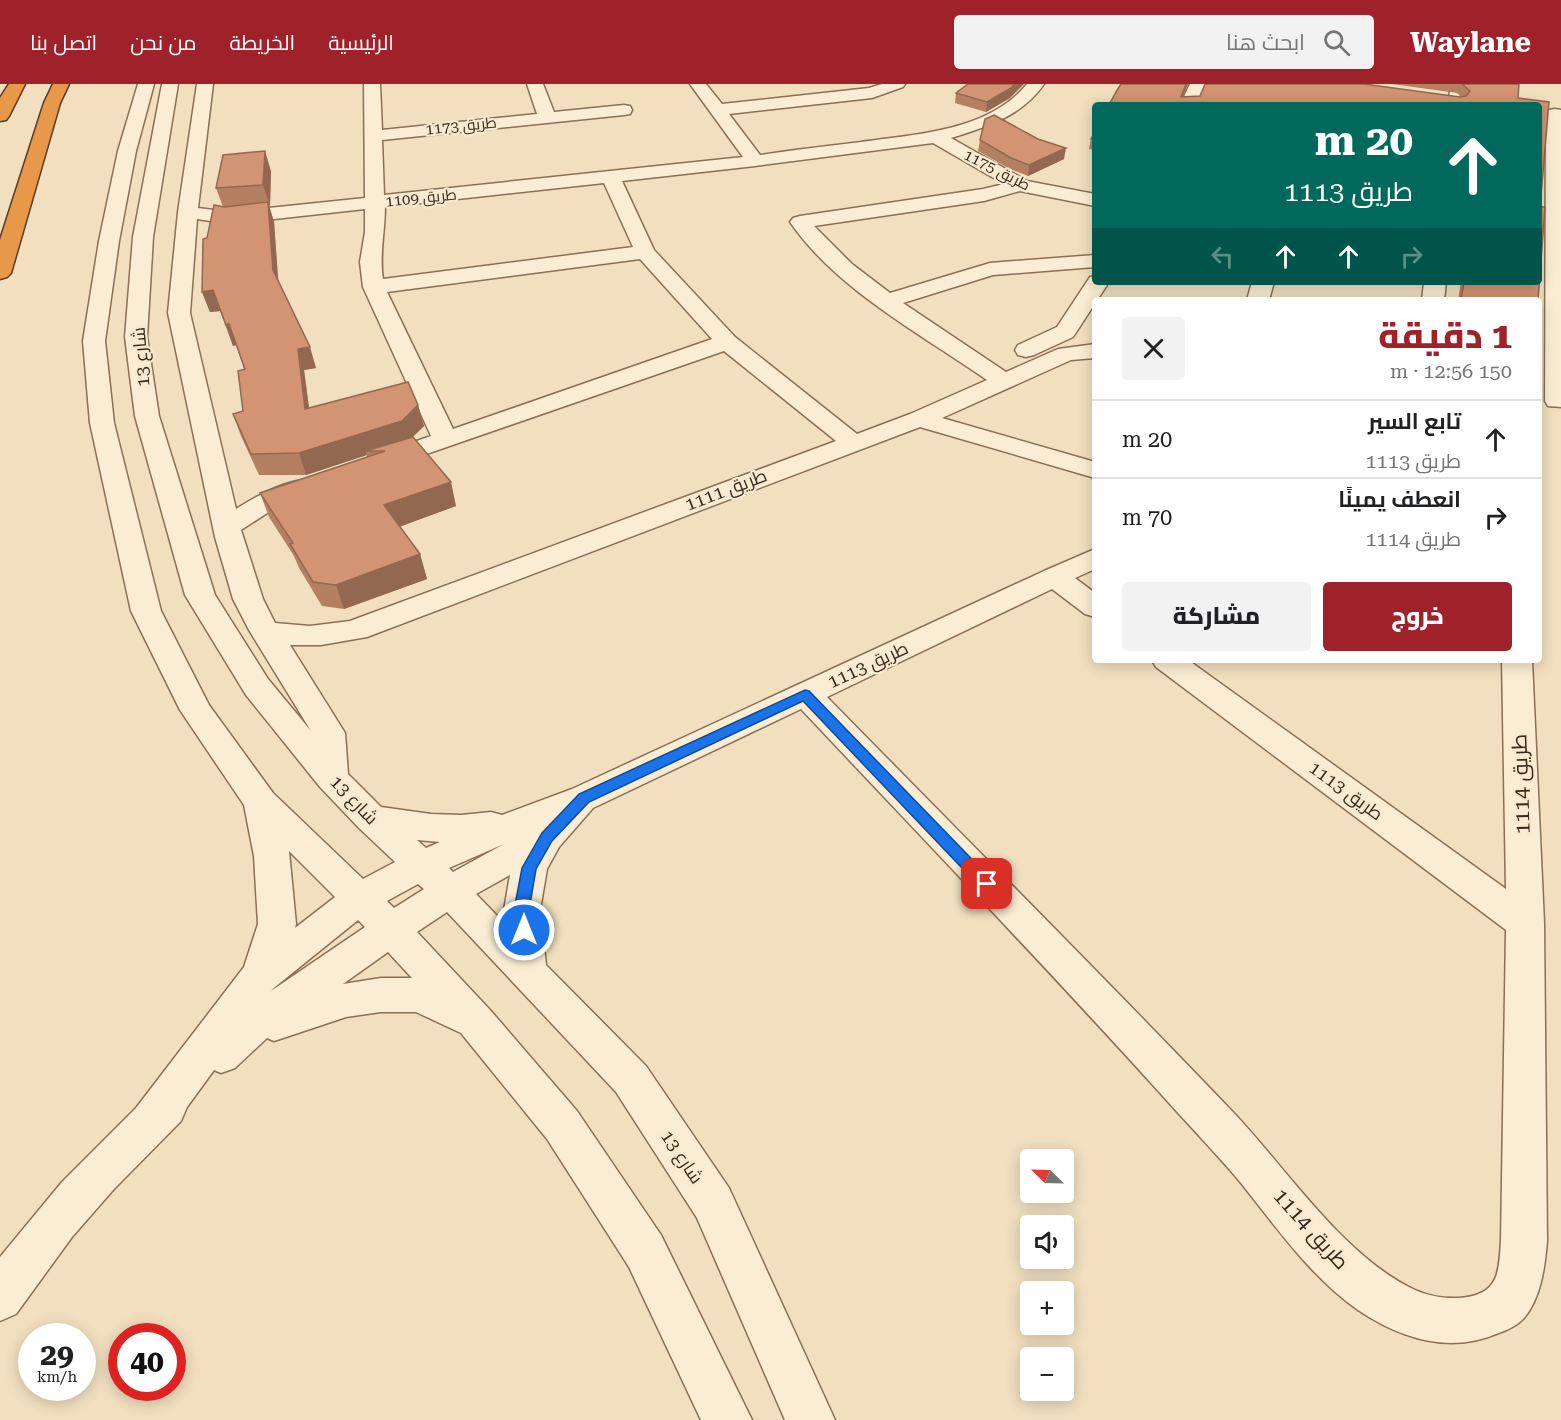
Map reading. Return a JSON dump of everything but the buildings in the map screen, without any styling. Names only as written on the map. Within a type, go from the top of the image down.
[{"type":"highway","points":[[2,109],[4,84]]},
{"type":"highway","points":[[2,109],[17,84]]},
{"type":"highway","points":[[0,273],[52,103],[61,84]]},
{"type":"highway","points":[[52,103],[66,84]]},
{"type":"street","points":[[146,84],[127,151],[109,241],[94,341],[102,423],[146,611],[196,710],[261,802],[391,929],[477,1023],[562,1125],[645,1251],[727,1420]]},
{"type":"street","name":"شارع 13","points":[[170,84],[143,237],[136,336],[147,416],[200,595],[257,687],[332,778],[370,819],[450,891],[631,1079],[713,1203],[810,1420]]},
{"type":"street","points":[[205,84],[187,224],[179,313],[228,527],[248,599],[264,630],[302,685],[329,733],[332,778]]},
{"type":"street","points":[[372,84],[375,232],[370,261],[374,287],[447,441]]},
{"type":"street","points":[[535,84],[547,117]]},
{"type":"street","points":[[698,84],[755,161]]},
{"type":"street","points":[[717,110],[872,93],[897,84]]},
{"type":"street","name":"طريق 1109","points":[[187,224],[203,227],[230,218],[755,161],[936,137],[985,122],[1023,100],[1036,84]]},
{"type":"street","points":[[1189,102],[1198,84]]},
{"type":"street","name":"طريق 1173","points":[[374,136],[624,110]]},
{"type":"street","points":[[1555,114],[1547,212],[1557,401]]},
{"type":"street","name":"طريق 1175","points":[[936,137],[1020,185],[1092,199]]},
{"type":"street","points":[[611,177],[645,252],[727,342],[853,443]]},
{"type":"street","points":[[1005,381],[887,300],[833,257],[800,222],[984,195],[1020,185]]},
{"type":"street","points":[[374,287],[645,252]]},
{"type":"street","points":[[887,300],[990,269],[1092,261]]},
{"type":"street","points":[[983,366],[1065,332],[1096,285]]},
{"type":"street","points":[[357,470],[447,441],[727,342]]},
{"type":"street","name":"طريق 1111","points":[[264,630],[289,636],[324,636],[356,630],[919,419],[1066,354],[1092,351]]},
{"type":"street","points":[[919,419],[1092,469]]},
{"type":"street","points":[[228,527],[250,511],[291,492],[324,481]]},
{"type":"street","points":[[218,485],[250,494],[291,492]]},
{"type":"street","name":"طريق 1113","points":[[150,1123],[243,1033],[391,929],[450,891],[540,826],[584,798],[1092,559]]},
{"type":"street","points":[[1054,578],[1092,606]]},
{"type":"street","name":"طريق 1111","points":[[302,685],[304,671],[356,630]]},
{"type":"street","name":"طريق 1113","points":[[1171,663],[1525,923]]},
{"type":"street","name":"طريق 1114","points":[[805,694],[1234,1143],[1317,1242],[1343,1269],[1372,1291],[1403,1309],[1443,1322],[1480,1319],[1507,1303],[1521,1275],[1524,1241],[1525,923],[1517,663]]},
{"type":"street","points":[[0,1298],[14,1276],[80,1193],[150,1123],[261,975],[276,924],[272,856],[261,802]]},
{"type":"street","points":[[370,819],[425,828],[540,826],[529,868],[522,910],[527,970]]},
{"type":"street","name":"طريق 1113","points":[[261,975],[359,899],[421,865],[540,826]]},
{"type":"street","points":[[243,1033],[346,1000],[381,995],[420,995],[477,1023]]},
{"type":"route","points":[[524,930],[522,910],[529,868],[547,837],[584,798],[805,694],[987,884]]}]
